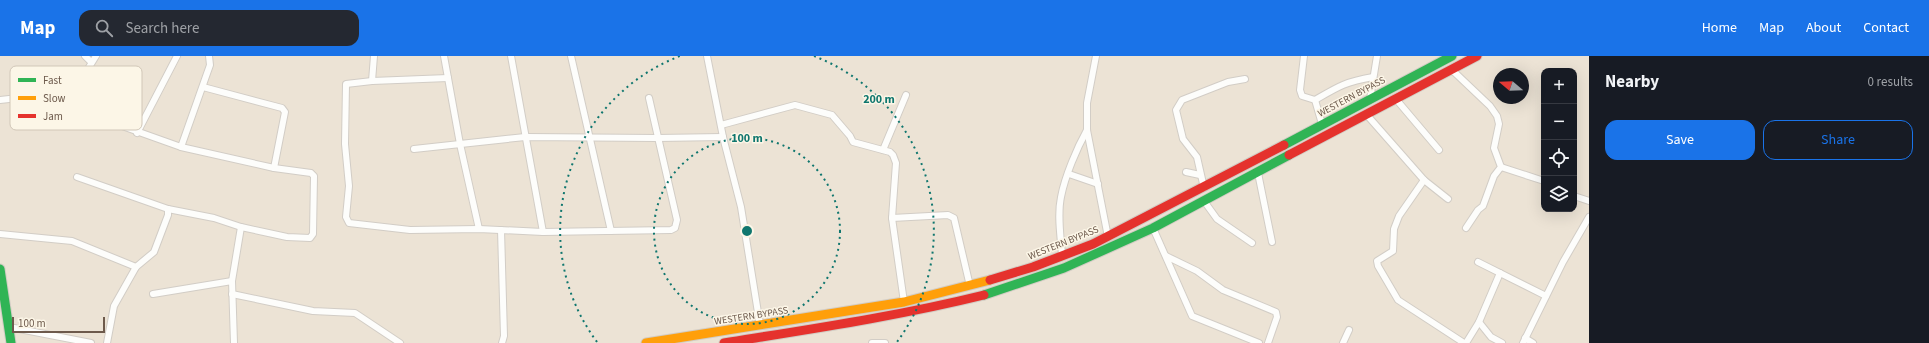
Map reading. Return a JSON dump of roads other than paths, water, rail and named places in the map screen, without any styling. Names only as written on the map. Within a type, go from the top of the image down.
[{"type":"main road","name":"WESTERN BYPASS","points":[[646,343],[904,302],[970,286],[1062,256],[1108,237],[1204,188],[1452,56]]},
{"type":"main road","points":[[724,343],[754,341],[912,312],[990,294],[1064,268],[1153,228],[1395,98],[1477,56]]},
{"type":"main road","points":[[1267,154],[1272,165]]},
{"type":"main road","points":[[0,269],[11,343]]},
{"type":"street","points":[[85,56],[91,62]]},
{"type":"street","points":[[89,66],[96,56]]},
{"type":"street","points":[[142,122],[177,56]]},
{"type":"street","points":[[182,147],[200,90],[203,87],[210,65],[209,56]]},
{"type":"street","points":[[372,81],[374,56]]},
{"type":"street","points":[[444,56],[460,144],[479,229]]},
{"type":"street","points":[[511,56],[543,232]]},
{"type":"street","points":[[571,56],[611,231]]},
{"type":"street","points":[[707,56],[723,137],[741,207],[760,325]]},
{"type":"street","points":[[1096,56],[1087,103],[1087,130],[1108,237]]},
{"type":"street","points":[[1304,56],[1300,93],[1306,98],[1315,100],[1342,84],[1354,80],[1373,77]]},
{"type":"street","points":[[1370,99],[1377,56]]},
{"type":"street","points":[[1451,69],[1490,106],[1497,116],[1499,124],[1494,148],[1501,167]]},
{"type":"street","points":[[448,78],[348,82],[345,87],[345,144],[349,186],[347,220],[353,224],[410,230],[479,229],[543,232],[671,230],[677,224],[649,98]]},
{"type":"street","points":[[1204,188],[1196,157],[1183,139],[1176,115],[1178,104],[1182,100],[1228,82],[1245,79]]},
{"type":"street","points":[[203,87],[282,108],[285,112],[274,168]]},
{"type":"street","points":[[883,150],[906,95]]},
{"type":"street","points":[[1395,98],[1439,150]]},
{"type":"street","points":[[0,100],[10,99]]},
{"type":"street","points":[[1315,100],[1322,124]]},
{"type":"street","points":[[721,125],[795,104],[832,115],[850,136],[852,142],[883,150],[894,155],[896,163],[892,218],[904,302]]},
{"type":"street","points":[[1366,114],[1424,180],[1448,199]]},
{"type":"street","points":[[77,177],[168,209],[214,218],[241,227],[287,238],[310,238],[312,236],[313,174],[274,168],[182,147],[132,130]]},
{"type":"street","points":[[1062,256],[1060,223],[1061,198],[1080,144],[1087,130]]},
{"type":"street","points":[[414,149],[525,137],[723,137]]},
{"type":"street","points":[[1501,167],[1541,179]]},
{"type":"street","points":[[1466,228],[1478,210],[1483,206],[1494,176],[1501,167]]},
{"type":"street","points":[[1186,172],[1200,175]]},
{"type":"street","points":[[1258,172],[1272,242]]},
{"type":"street","points":[[1069,174],[1098,184]]},
{"type":"street","points":[[1424,180],[1399,216],[1394,229],[1393,251],[1377,261],[1378,266],[1398,300],[1465,343],[1479,322],[1500,273]]},
{"type":"street","points":[[1577,197],[1589,201]]},
{"type":"street","points":[[1204,201],[1217,219],[1252,243]]},
{"type":"street","points":[[107,343],[113,308],[136,267],[154,252],[168,215],[168,209]]},
{"type":"street","points":[[892,218],[948,215],[954,218],[970,286]]},
{"type":"street","points":[[1533,343],[1524,341],[1546,296],[1589,217]]},
{"type":"street","points":[[234,343],[232,281],[241,227]]},
{"type":"street","points":[[1153,228],[1192,316],[1259,343]]},
{"type":"street","points":[[501,230],[504,336],[502,343]]},
{"type":"street","points":[[0,234],[72,241],[136,267]]},
{"type":"street","points":[[1166,256],[1197,271],[1223,290],[1276,312],[1277,316],[1268,343]]},
{"type":"street","points":[[1478,262],[1546,296]]},
{"type":"street","points":[[154,294],[232,281]]},
{"type":"street","points":[[232,294],[313,311],[355,313],[400,343]]},
{"type":"street","points":[[1479,322],[1492,337],[1502,343]]},
{"type":"street","points":[[9,327],[91,343]]},
{"type":"street","points":[[1343,343],[1349,330]]},
{"type":"street","points":[[872,343],[885,343]]}]
